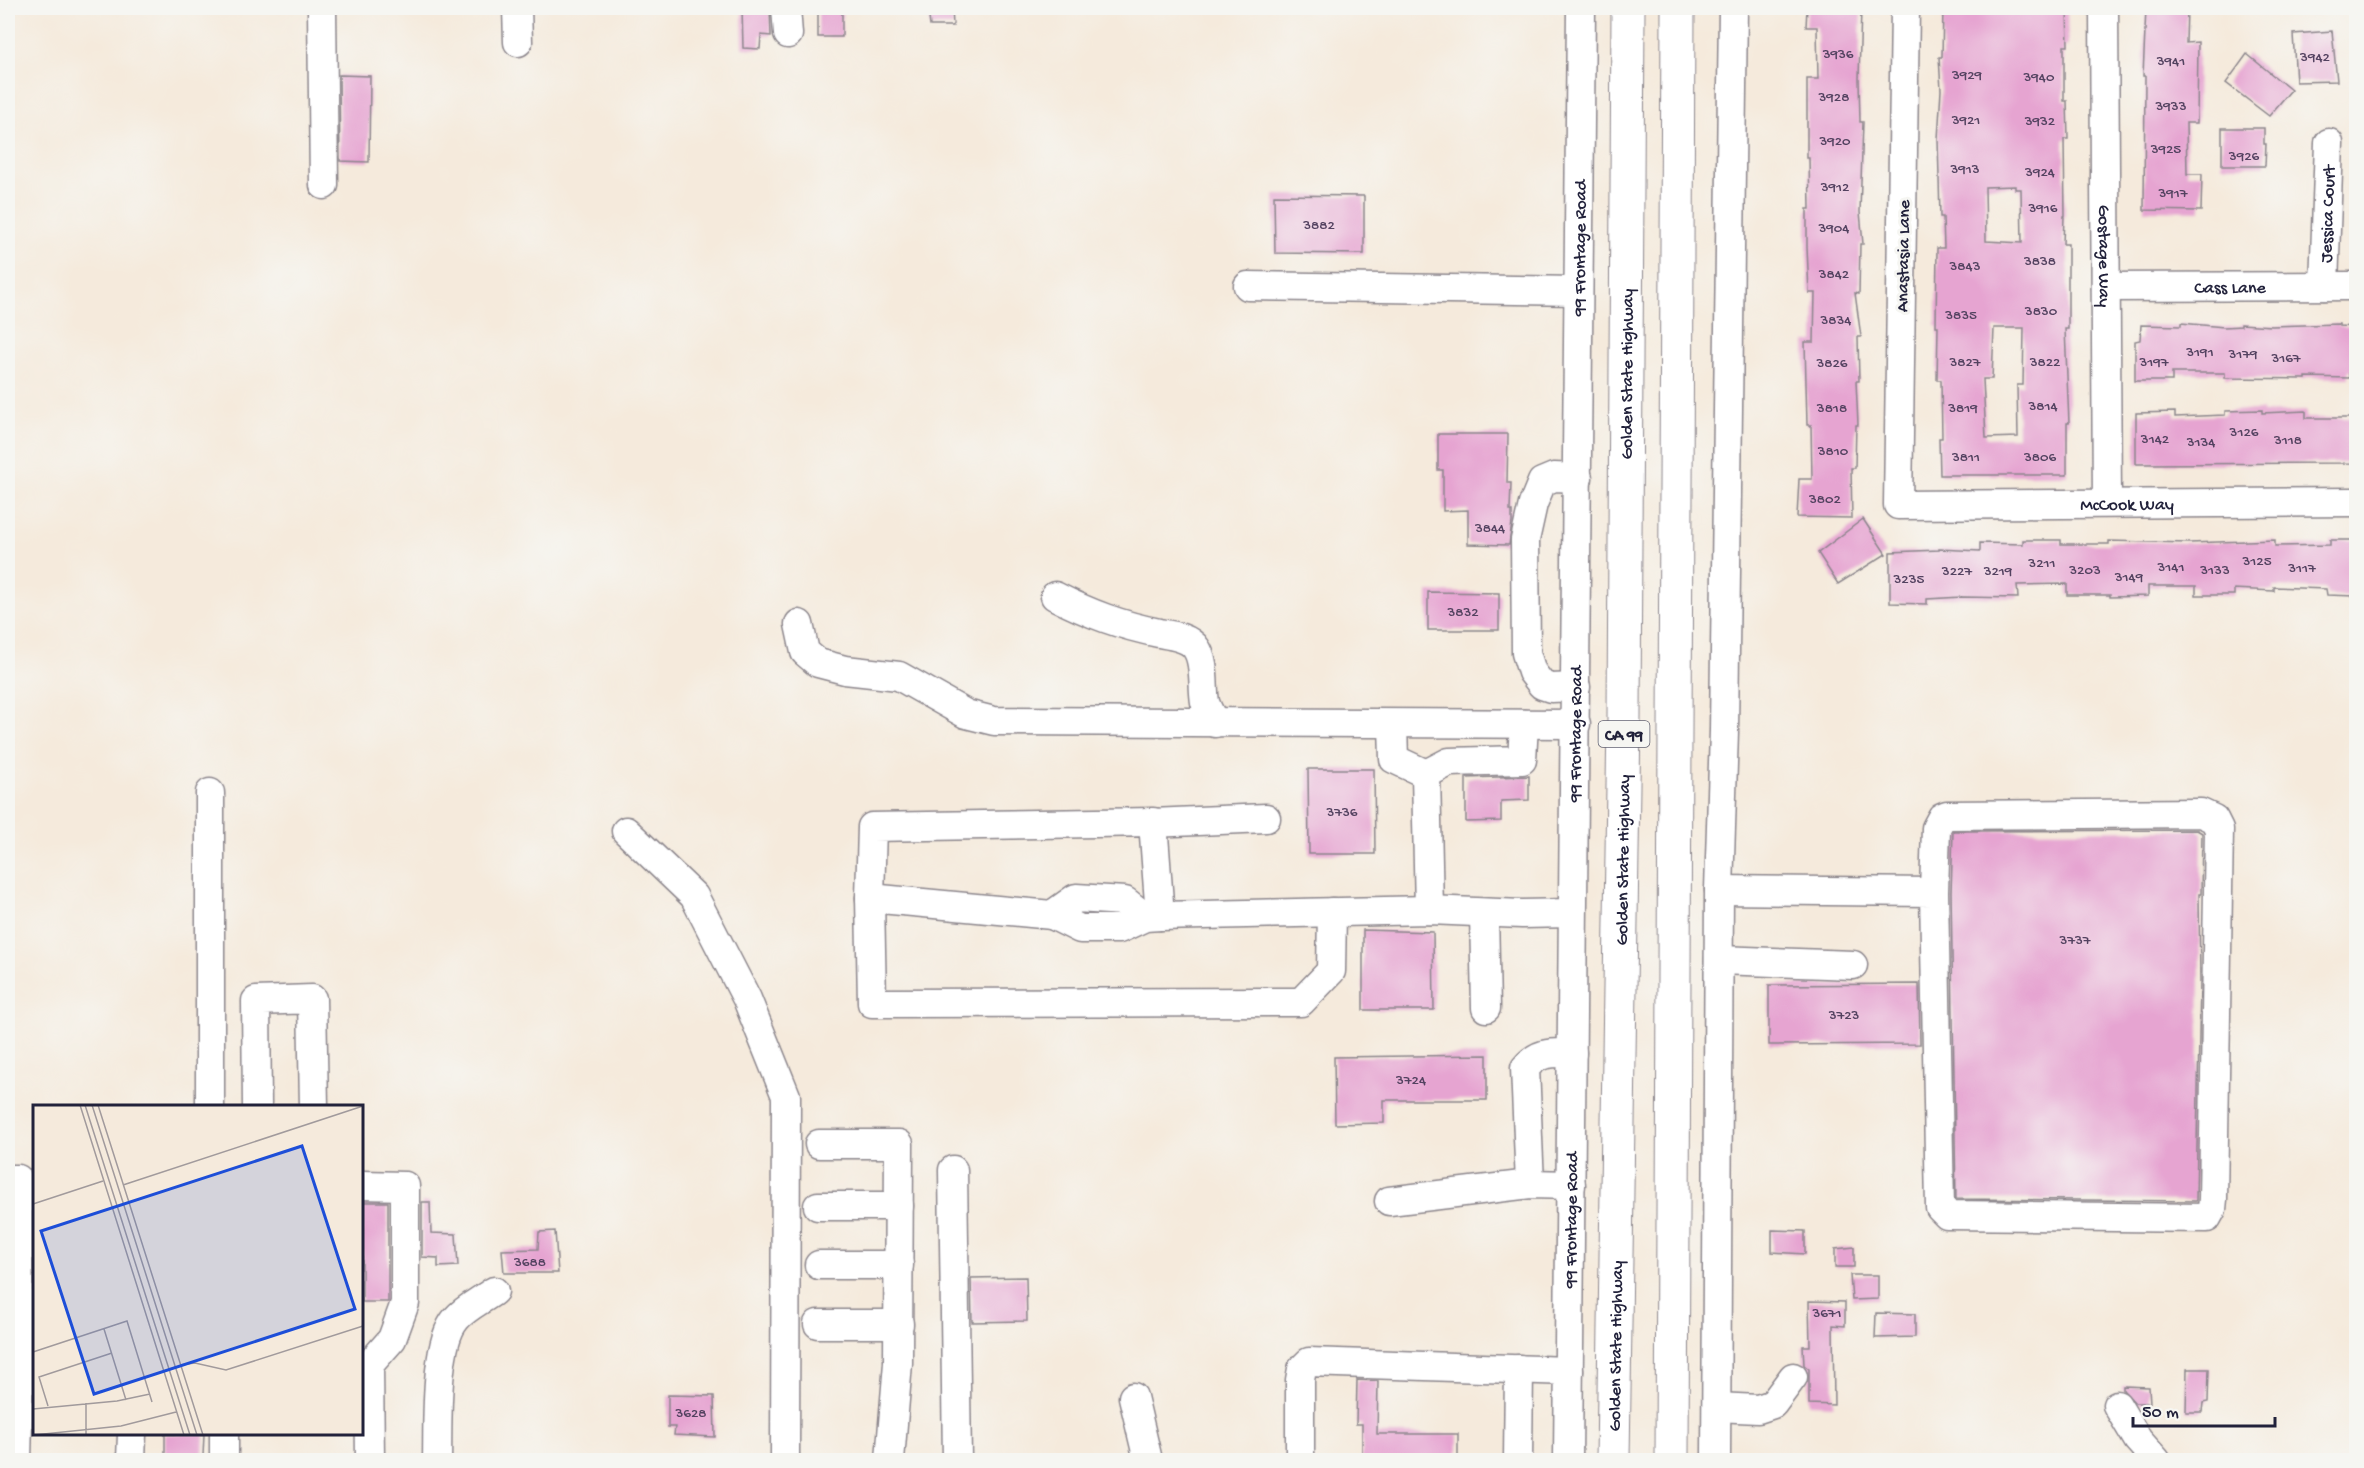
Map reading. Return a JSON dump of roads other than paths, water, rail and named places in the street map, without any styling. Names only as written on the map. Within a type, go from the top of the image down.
[{"type":"highway","name":"Golden State Highway","points":[[1613,1461],[1624,718],[1628,8]]},
{"type":"highway","name":"CA 99","points":[[1672,1461],[1678,8]]},
{"type":"street","points":[[322,8],[324,185]]},
{"type":"street","points":[[517,8],[518,42]]},
{"type":"street","name":"99 Frontage Road","points":[[1568,1461],[1581,8]]},
{"type":"street","points":[[1716,1461],[1719,890],[1724,731],[1733,8]]},
{"type":"street","name":"Anastasia Lane","points":[[1898,505],[1905,8]]},
{"type":"street","name":"Gostage Way","points":[[2104,8],[2107,503]]},
{"type":"street","name":"Jessica Court","points":[[2324,286],[2329,143]]},
{"type":"street","points":[[1248,286],[1577,291]]},
{"type":"street","name":"Cass Lane","points":[[2106,287],[2356,286]]},
{"type":"street","points":[[1576,687],[1551,688],[1542,685],[1532,672],[1526,653],[1526,540],[1533,504],[1542,482],[1554,477],[1578,478]]},
{"type":"street","name":"McCook Way","points":[[1898,505],[2356,502]]},
{"type":"street","points":[[1055,596],[1097,617],[1128,627],[1173,635],[1196,647],[1200,658],[1206,704],[1215,723]]},
{"type":"street","points":[[799,624],[805,652],[818,663],[845,670],[899,676],[966,714],[994,721],[1576,724]]},
{"type":"street","points":[[1393,724],[1394,759],[1426,774]]},
{"type":"street","points":[[1426,774],[1449,762],[1522,760],[1524,724]]},
{"type":"street","points":[[1426,774],[1429,910]]},
{"type":"street","points":[[210,793],[210,1105]]},
{"type":"street","points":[[2201,813],[2214,819],[2219,829],[2213,1199],[2212,1209],[2207,1218],[1958,1216],[1947,1215],[1940,1208],[1934,892],[1936,828],[1942,817],[1947,815],[2201,813]]},
{"type":"street","points":[[1266,818],[1152,823],[872,827],[870,898],[872,1003],[1301,1002],[1331,971],[1332,912]]},
{"type":"street","points":[[870,898],[1052,915],[1080,929],[1119,930],[1143,911],[1152,823]]},
{"type":"street","points":[[626,831],[694,896],[747,999],[786,1096],[785,1461]]},
{"type":"street","points":[[1719,890],[1934,892]]},
{"type":"street","points":[[1052,915],[1076,898],[1143,911],[1429,910],[1484,913],[1572,913]]},
{"type":"street","points":[[1484,913],[1486,1008]]},
{"type":"street","points":[[1719,960],[1853,965]]},
{"type":"street","points":[[257,1105],[255,1000],[312,999],[314,1105]]},
{"type":"street","points":[[1530,1184],[1525,1068],[1533,1058],[1546,1052],[1572,1053]]},
{"type":"street","points":[[819,1144],[899,1144],[898,1363],[890,1461]]},
{"type":"street","points":[[953,1170],[957,1461]]},
{"type":"street","points":[[17,1461],[20,1379],[20,1179]]},
{"type":"street","points":[[1389,1201],[1530,1184],[1571,1185]]},
{"type":"street","points":[[363,1185],[405,1186],[405,1303],[392,1339],[365,1365],[370,1461]]},
{"type":"street","points":[[818,1206],[899,1206]]},
{"type":"street","points":[[819,1265],[899,1264]]},
{"type":"street","points":[[437,1461],[444,1340],[456,1318],[494,1291]]},
{"type":"street","points":[[818,1324],[899,1324]]},
{"type":"street","points":[[1300,1461],[1300,1380],[1302,1370],[1309,1362],[1569,1371]]},
{"type":"street","points":[[1518,1461],[1519,1369]]},
{"type":"street","points":[[1717,1407],[1758,1409],[1773,1404],[1794,1377]]},
{"type":"street","points":[[1133,1397],[1148,1461]]},
{"type":"street","points":[[2117,1405],[2138,1440],[2156,1461]]},
{"type":"street","points":[[132,1435],[132,1461]]},
{"type":"street","points":[[224,1435],[224,1461]]}]
